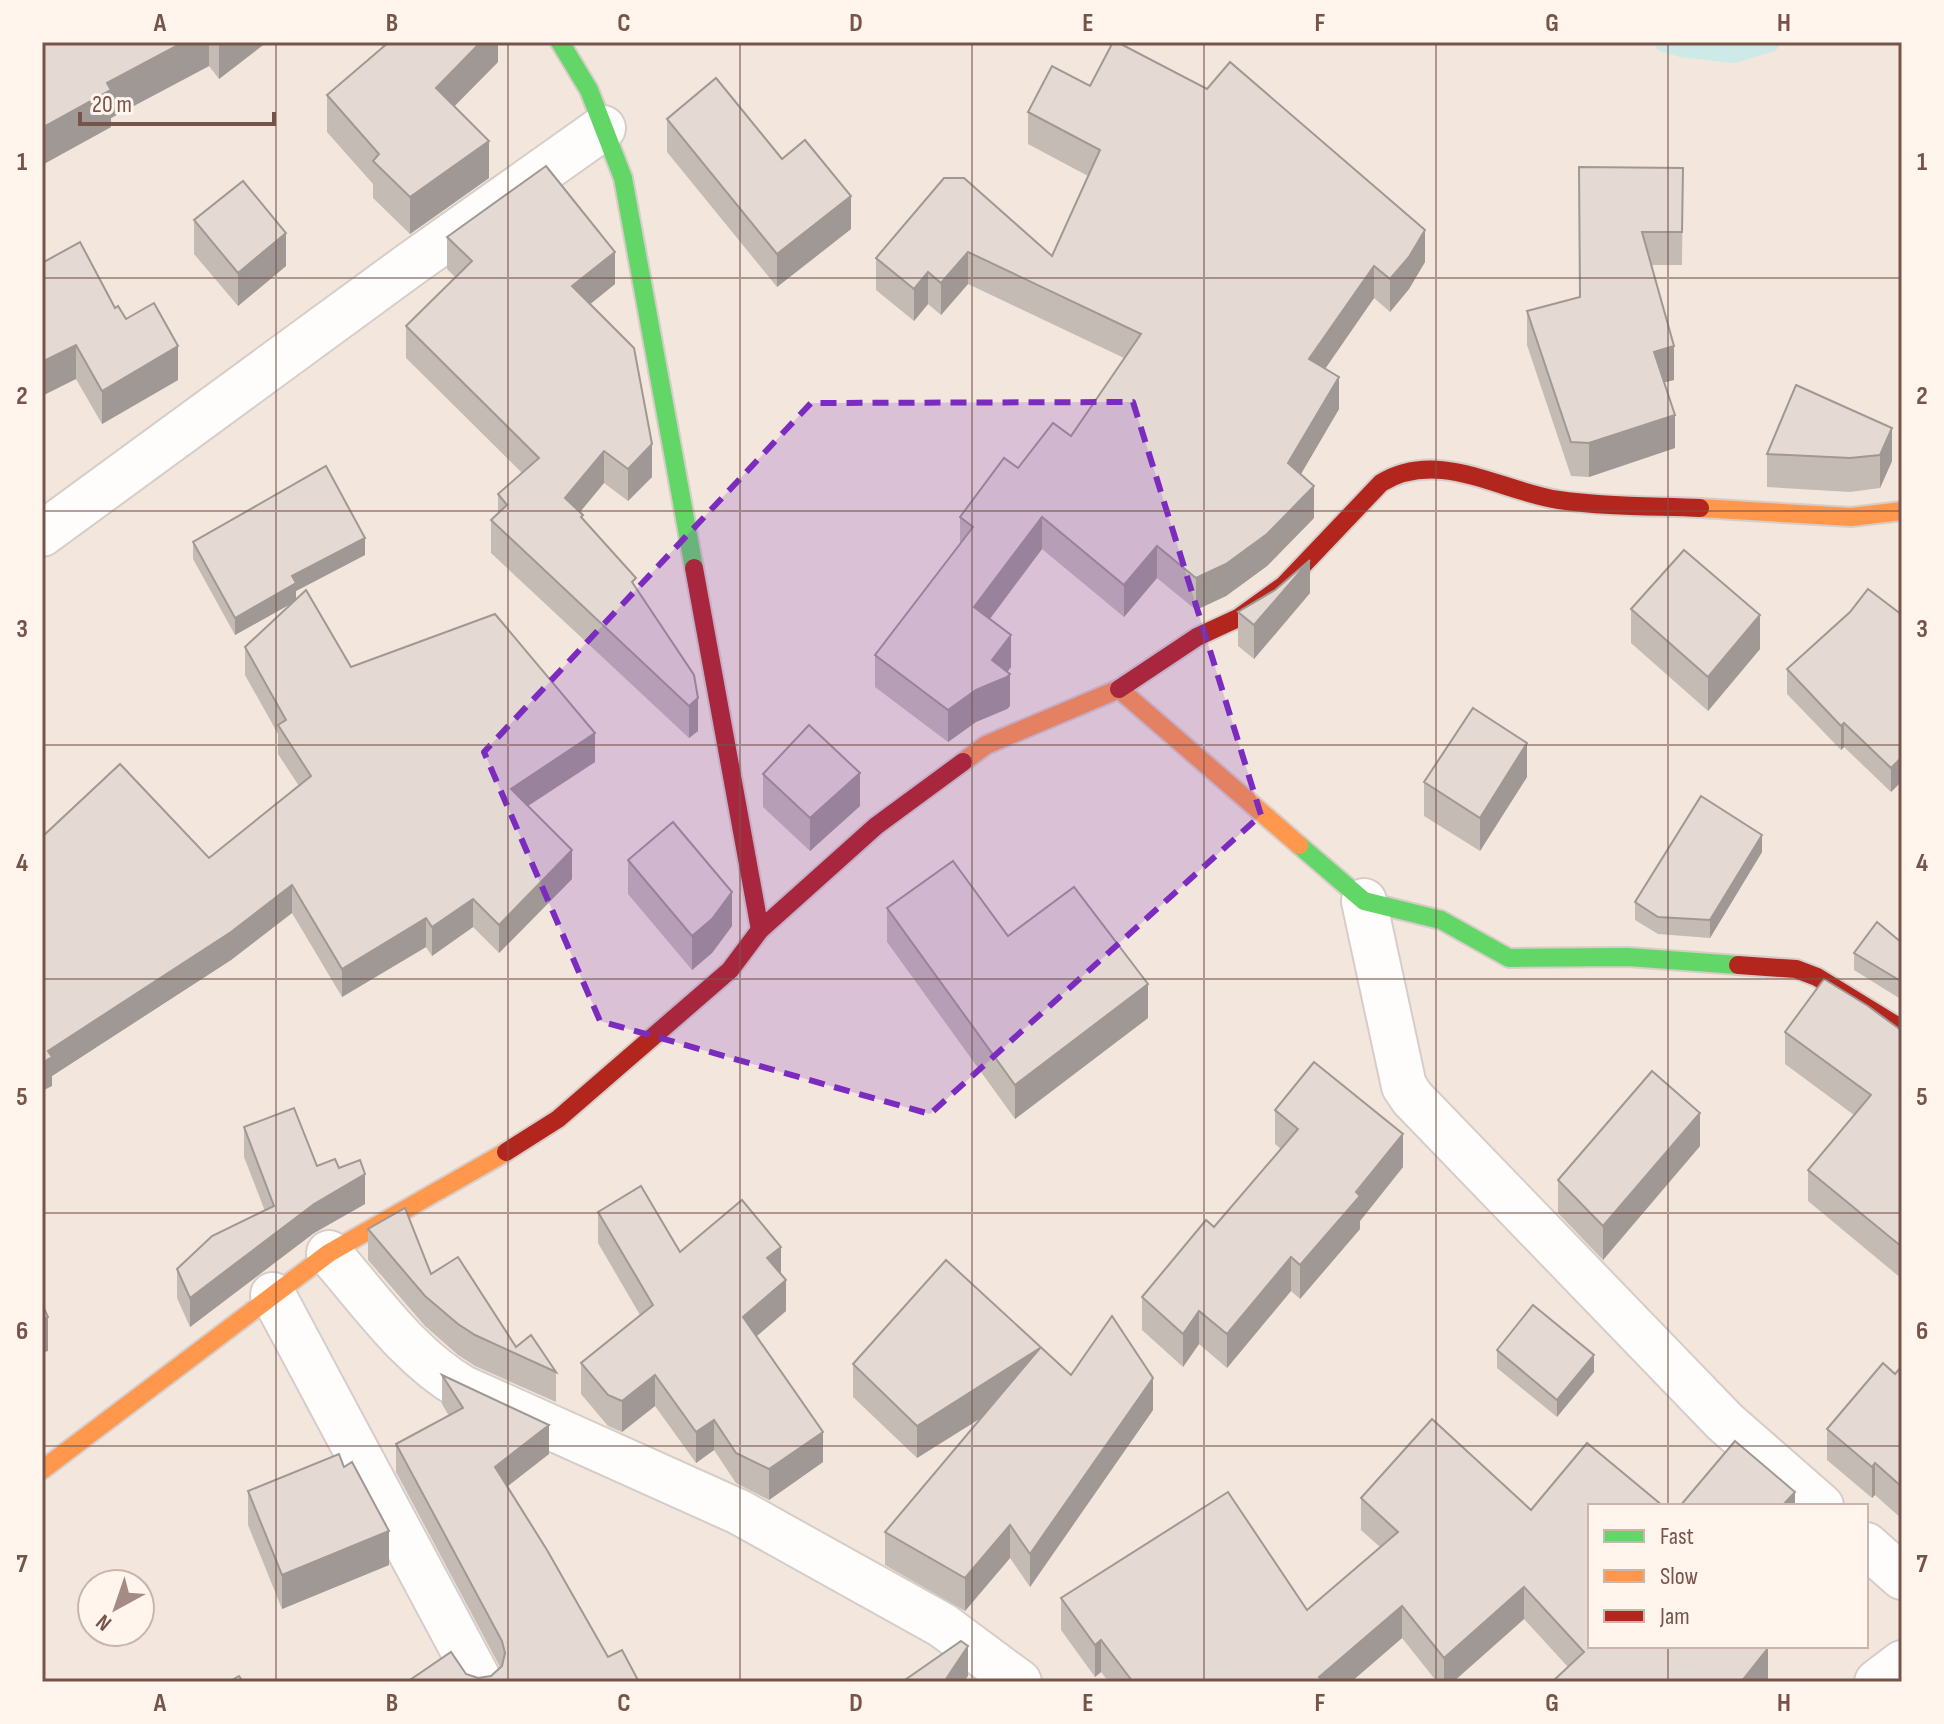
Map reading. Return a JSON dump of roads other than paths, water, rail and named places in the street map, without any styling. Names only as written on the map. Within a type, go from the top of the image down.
[{"type":"street","points":[[560,42],[572,57],[623,178],[760,930]]},
{"type":"street","points":[[42,534],[603,128]]},
{"type":"street","points":[[42,1470],[329,1253],[538,1134],[730,970],[760,930],[876,826],[986,745],[1119,689],[1197,637],[1238,618],[1261,603],[1284,585],[1381,483],[1399,472],[1447,470],[1558,500],[1851,517],[1902,511]]},
{"type":"street","points":[[1119,689],[1364,901],[1441,920],[1509,958],[1628,957],[1796,969],[1817,977],[1902,1029]]},
{"type":"street","points":[[1364,901],[1404,1086],[1412,1098],[1725,1422],[1819,1504]]},
{"type":"street","points":[[329,1253],[426,1363],[446,1378],[739,1512],[942,1625],[1019,1682]]},
{"type":"street","points":[[273,1295],[480,1682]]},
{"type":"street","points":[[1868,1547],[1902,1577]]},
{"type":"street","points":[[1877,1682],[1902,1663]]},
{"type":"waterway","points":[[1664,42],[1734,53],[1770,42]]}]
